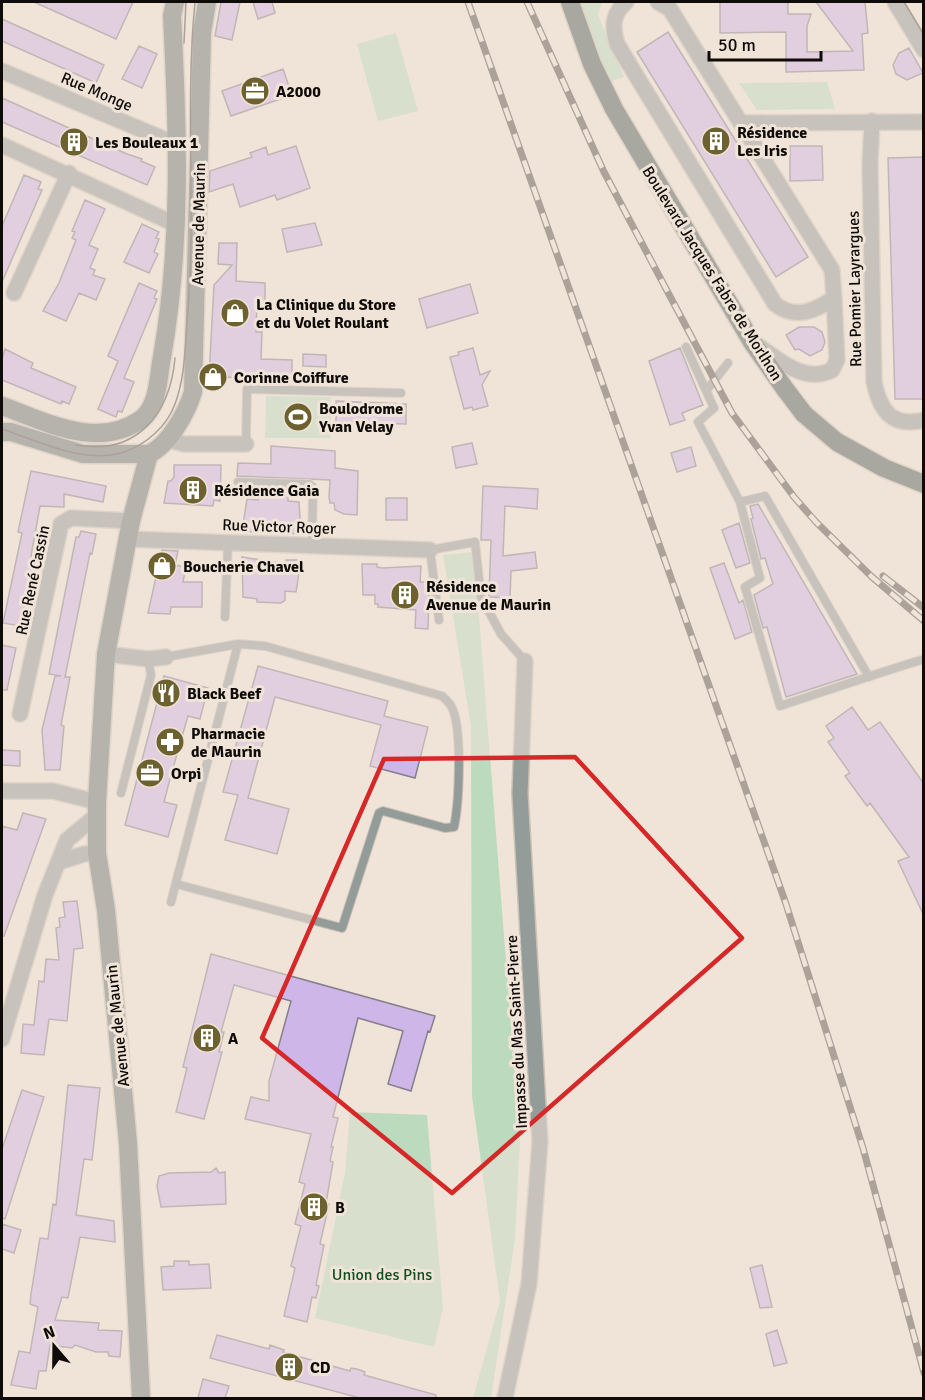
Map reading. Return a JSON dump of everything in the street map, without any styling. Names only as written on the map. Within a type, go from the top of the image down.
[{"type":"main road","name":"Boulevard Jacques Fabre de Morlhon","points":[[570,2],[592,64],[614,109],[753,342],[804,414],[820,429],[884,468],[924,484]]},
{"type":"street","name":"Avenue de Maurin","points":[[138,422],[155,398],[172,301],[178,195],[172,16],[175,2]]},
{"type":"street","name":"Avenue de Maurin","points":[[141,1398],[128,1143],[106,910],[97,853],[96,809],[106,654],[131,521],[149,454],[156,451],[167,438],[190,402],[195,374],[202,33],[207,2]]},
{"type":"street","points":[[626,2],[615,15],[613,23],[616,44],[775,304],[794,313],[807,312],[819,309],[834,298]]},
{"type":"street","points":[[658,2],[670,9],[832,270],[837,360],[832,370],[816,376],[806,374],[786,365],[753,342]]},
{"type":"street","points":[[895,2],[924,50]]},
{"type":"street","name":"Rue Monge","points":[[2,71],[178,145]]},
{"type":"street","name":"Rue Pomier Layrargues","points":[[872,121],[870,164],[874,382],[880,405],[890,417],[901,421],[924,420]]},
{"type":"street","points":[[741,123],[924,122]]},
{"type":"street","points":[[2,145],[147,209],[177,225]]},
{"type":"street","points":[[14,293],[69,174]]},
{"type":"street","points":[[147,209],[166,204],[178,195]]},
{"type":"street","points":[[2,406],[73,431],[110,432],[138,422],[167,438],[184,444],[246,444]]},
{"type":"street","points":[[2,432],[11,432],[83,454],[149,454]]},
{"type":"street","name":"Rue René Cassin","points":[[20,714],[61,524],[70,518],[131,521]]},
{"type":"street","name":"Rue Victor Roger","points":[[127,539],[430,550]]},
{"type":"street","points":[[106,654],[148,659],[166,657]]},
{"type":"street","name":"Impasse du Mas Saint-Pierre","points":[[505,1398],[528,1284],[540,1142],[519,794],[525,661]]},
{"type":"street","points":[[2,791],[53,791],[96,809],[67,840],[45,895],[2,1039]]},
{"type":"street","points":[[59,862],[84,854],[97,853]]},
{"type":"lane","points":[[686,347],[714,408],[698,422],[740,502],[760,578],[745,587],[780,706],[924,658]]},
{"type":"lane","points":[[706,392],[728,363]]},
{"type":"lane","points":[[246,444],[247,389],[401,393]]},
{"type":"lane","points":[[238,482],[309,484],[313,487],[312,545]]},
{"type":"lane","points":[[740,502],[765,496],[869,677]]},
{"type":"lane","points":[[225,617],[228,542]]},
{"type":"lane","points":[[439,620],[430,550],[475,542],[481,597],[501,634],[525,661]]},
{"type":"lane","points":[[171,902],[238,644]]},
{"type":"lane","points":[[166,657],[238,644],[265,646],[442,696],[452,707],[456,721],[459,791],[454,827],[445,828],[383,811],[379,813],[342,928],[176,884]]},
{"type":"lane","points":[[121,793],[151,675],[148,659]]},
{"type":"highlighted area","points":[[575,757],[742,938],[452,1193],[262,1038],[384,759]]},
{"type":"green space","points":[[578,2],[602,2],[598,15],[624,77],[609,82],[593,48]]},
{"type":"green space","points":[[396,33],[418,111],[378,121],[357,44]]},
{"type":"green space","points":[[827,82],[835,109],[757,110],[739,83]]},
{"type":"green space","name":"Boulodrome Yvan Velay","points":[[266,396],[331,397],[331,438],[265,438]]},
{"type":"green space","points":[[474,552],[520,1140],[515,1239],[491,1398],[473,1398],[500,1301],[472,1096],[471,726],[443,555]]},
{"type":"green space","name":"Union des Pins","points":[[350,1112],[427,1115],[443,1308],[434,1347],[315,1318],[345,1173]]},
{"type":"building","points":[[34,2],[133,2],[116,39]]},
{"type":"building","points":[[221,2],[240,2],[232,40],[215,36]]},
{"type":"building","points":[[253,2],[272,2],[275,13],[258,19]]},
{"type":"building","points":[[720,2],[788,2],[788,14],[811,14],[807,26],[807,52],[853,51],[816,2],[865,2],[868,33],[862,34],[864,70],[786,72],[786,32],[720,33]]},
{"type":"building","points":[[2,19],[104,65],[96,83],[2,41]]},
{"type":"building","name":"Résidence Les Iris","points":[[668,32],[808,257],[776,277],[637,52]]},
{"type":"building","points":[[139,46],[157,54],[142,88],[122,79]]},
{"type":"building","points":[[909,48],[923,73],[907,80],[896,74],[893,65],[899,53]]},
{"type":"building","points":[[283,69],[292,95],[231,116],[222,91]]},
{"type":"building","name":"Les Bouleaux 1","points":[[2,98],[142,159],[141,161],[155,167],[147,185],[2,122]]},
{"type":"building","points":[[296,146],[310,188],[277,200],[275,195],[240,207],[233,184],[209,192],[210,171],[252,157],[250,153],[266,147],[268,155]]},
{"type":"building","points":[[790,146],[822,146],[823,180],[790,181]]},
{"type":"building","points":[[924,157],[924,399],[895,399],[888,158]]},
{"type":"building","points":[[24,175],[41,182],[38,189],[42,190],[2,282],[2,226]]},
{"type":"building","points":[[85,200],[105,209],[89,245],[98,249],[90,268],[95,270],[93,275],[105,279],[96,300],[79,293],[66,321],[43,311],[59,283],[76,240],[72,238],[75,232],[72,231]]},
{"type":"building","points":[[315,223],[322,245],[287,252],[282,229]]},
{"type":"building","points":[[142,224],[159,232],[154,252],[158,254],[149,273],[124,262]]},
{"type":"building","points":[[219,243],[237,243],[236,281],[265,283],[265,302],[257,302],[256,332],[262,332],[261,359],[292,360],[292,381],[272,380],[272,378],[209,377],[214,285],[232,265],[218,264]]},
{"type":"building","points":[[139,283],[157,291],[154,298],[157,299],[124,378],[134,382],[122,412],[118,411],[116,417],[98,409],[118,361],[108,356]]},
{"type":"building","points":[[470,284],[478,313],[427,328],[419,299]]},
{"type":"building","points":[[799,327],[814,327],[822,332],[825,342],[822,350],[810,356],[799,349],[795,350],[786,335]]},
{"type":"building","points":[[473,348],[480,375],[490,371],[482,385],[488,406],[473,410],[472,407],[464,409],[450,357]]},
{"type":"building","points":[[680,348],[703,405],[682,413],[685,420],[670,425],[649,361]]},
{"type":"building","points":[[5,349],[33,363],[31,368],[76,387],[69,404],[62,401],[61,404],[2,380],[2,359]]},
{"type":"building","points":[[303,354],[326,355],[326,367],[303,366]]},
{"type":"building","points":[[336,401],[406,404],[406,424],[336,422]]},
{"type":"building","points":[[472,443],[477,464],[456,468],[452,447]]},
{"type":"building","points":[[271,446],[335,451],[335,468],[358,471],[357,515],[344,514],[335,510],[334,503],[330,503],[329,497],[330,480],[237,476],[238,463],[271,464]]},
{"type":"building","points":[[691,447],[696,466],[677,472],[671,453]]},
{"type":"building","name":"Résidence Gaia","points":[[174,465],[221,465],[220,501],[214,500],[213,506],[164,503],[168,481],[174,477]]},
{"type":"building","points":[[31,471],[106,486],[103,502],[64,494],[64,507],[40,506],[31,556],[31,569],[33,569],[20,626],[3,623],[22,533],[18,532]]},
{"type":"building","points":[[483,486],[538,489],[537,509],[505,506],[503,556],[535,552],[537,568],[511,571],[510,598],[489,597],[491,540],[481,540]]},
{"type":"building","points":[[258,489],[288,489],[288,501],[299,502],[301,534],[286,533],[286,529],[257,528],[257,532],[242,531],[247,499],[258,500]]},
{"type":"building","points":[[386,498],[407,498],[407,520],[386,520]]},
{"type":"building","points":[[758,504],[857,674],[786,697],[767,627],[763,628],[754,595],[773,584],[765,558],[761,559],[751,519],[753,518],[750,506]]},
{"type":"building","points":[[739,523],[750,563],[736,568],[722,530]]},
{"type":"building","points":[[81,531],[96,534],[92,554],[90,553],[65,677],[70,677],[61,725],[64,726],[60,770],[45,770],[42,730],[55,676],[61,676],[49,674],[76,537],[79,537]]},
{"type":"building","points":[[162,550],[178,551],[175,565],[186,567],[183,582],[202,582],[202,607],[171,607],[170,614],[148,613]]},
{"type":"building","points":[[242,557],[281,563],[286,563],[286,560],[301,560],[296,592],[285,591],[285,600],[281,603],[257,602],[257,599],[243,597]]},
{"type":"building","points":[[724,563],[739,603],[743,600],[752,632],[735,639],[710,568]]},
{"type":"building","name":"Résidence Avenue de Maurin","points":[[362,564],[377,564],[377,567],[382,568],[421,566],[420,582],[427,582],[429,595],[428,629],[415,628],[416,610],[378,607],[378,604],[375,604],[375,595],[363,595]]},
{"type":"building","points":[[2,645],[16,648],[7,690],[2,690]]},
{"type":"building","points":[[258,666],[388,701],[384,716],[428,727],[415,778],[370,766],[381,725],[275,697],[248,798],[289,809],[277,854],[225,840],[238,795],[223,792]]},
{"type":"building","points":[[164,676],[208,688],[200,719],[188,716],[171,775],[164,802],[177,805],[168,837],[125,825]]},
{"type":"building","points":[[852,707],[868,730],[880,722],[924,784],[924,916],[898,861],[909,857],[870,803],[867,806],[845,776],[850,773],[828,742],[834,738],[826,726]]},
{"type":"building","points":[[2,750],[20,751],[20,766],[2,765]]},
{"type":"building","points":[[23,813],[46,819],[4,936],[2,936],[2,826],[17,830]]},
{"type":"building","points":[[77,901],[83,948],[74,949],[67,1021],[49,1019],[44,1055],[21,1053],[23,1024],[34,1025],[39,981],[44,982],[46,959],[59,960],[56,928],[60,927],[59,918],[65,917],[63,902]]},
{"type":"building","points":[[211,954],[435,1016],[430,1032],[428,1031],[411,1091],[388,1084],[403,1031],[358,1018],[333,1117],[338,1118],[331,1147],[333,1147],[330,1161],[333,1162],[326,1203],[329,1204],[320,1244],[324,1245],[316,1285],[319,1286],[316,1298],[312,1297],[307,1322],[284,1316],[295,1268],[291,1266],[301,1226],[295,1224],[305,1184],[299,1182],[311,1134],[245,1119],[251,1097],[269,1101],[269,1081],[291,1001],[234,985],[221,1032],[224,1032],[219,1052],[222,1052],[204,1119],[176,1112],[187,1068],[183,1067]]},
{"type":"building","points":[[68,1085],[100,1088],[92,1160],[84,1159],[76,1215],[114,1221],[115,1242],[80,1237],[68,1298],[62,1297],[55,1320],[99,1323],[98,1330],[122,1331],[120,1357],[109,1356],[108,1352],[96,1352],[75,1345],[72,1348],[50,1345],[46,1371],[39,1371],[36,1389],[11,1385],[19,1351],[30,1353],[38,1307],[30,1304],[31,1294],[40,1238],[48,1239],[53,1204],[56,1205]]},
{"type":"building","points":[[22,1090],[44,1097],[5,1219],[2,1218],[2,1149]]},
{"type":"building","points":[[216,1168],[219,1173],[225,1172],[226,1204],[161,1207],[157,1186],[159,1176],[169,1173],[211,1172]]},
{"type":"building","points":[[2,1224],[21,1230],[14,1253],[2,1249]]},
{"type":"building","points":[[174,1261],[189,1261],[189,1265],[209,1264],[211,1288],[163,1290],[161,1267],[174,1266]]},
{"type":"building","points":[[762,1265],[772,1307],[760,1308],[750,1268]]},
{"type":"building","points":[[777,1330],[787,1363],[774,1366],[766,1334]]},
{"type":"building","name":"CD","points":[[217,1335],[269,1349],[270,1345],[284,1350],[283,1352],[350,1371],[351,1368],[357,1369],[365,1372],[364,1375],[436,1395],[436,1398],[360,1398],[210,1358]]},
{"type":"building","points":[[203,1379],[229,1386],[225,1398],[198,1398]]},
{"type":"tram line","points":[[184,43],[186,2]]},
{"type":"tram line","points":[[2,429],[78,454],[109,455],[132,449],[148,439],[167,420],[175,404],[183,370],[190,271],[191,79],[195,2]]},
{"type":"tram line","points":[[904,2],[924,35]]},
{"type":"tram line","points":[[76,445],[98,447],[116,444],[133,437],[146,427],[158,413],[166,397],[175,358]]},
{"type":"railway","points":[[468,2],[786,904],[863,1148],[924,1373]]},
{"type":"railway","points":[[527,2],[604,172],[732,413],[794,497],[816,522],[872,577],[924,621]]},
{"type":"railway","points":[[883,576],[924,608]]},
{"type":"place","name":"A2000","points":[[255,91]]},
{"type":"place","name":"Résidence Les Iris","points":[[716,141]]},
{"type":"place","name":"Les Bouleaux 1","points":[[74,142]]},
{"type":"place","name":"La Clinique du Store et du Volet Roulant","points":[[235,313]]},
{"type":"place","name":"Corinne Coiffure","points":[[213,377]]},
{"type":"place","name":"Boulodrome Yvan Velay","points":[[298,417]]},
{"type":"place","name":"Résidence Gaia","points":[[193,490]]},
{"type":"place","name":"Boucherie Chavel","points":[[162,566]]},
{"type":"place","name":"Résidence Avenue de Maurin","points":[[405,595]]},
{"type":"place","name":"Black Beef","points":[[166,693]]},
{"type":"place","name":"Pharmacie de Maurin","points":[[170,742]]},
{"type":"place","name":"Orpi","points":[[150,773]]},
{"type":"place","name":"A","points":[[207,1038]]},
{"type":"place","name":"B","points":[[314,1207]]},
{"type":"place","name":"CD","points":[[289,1367]]}]
